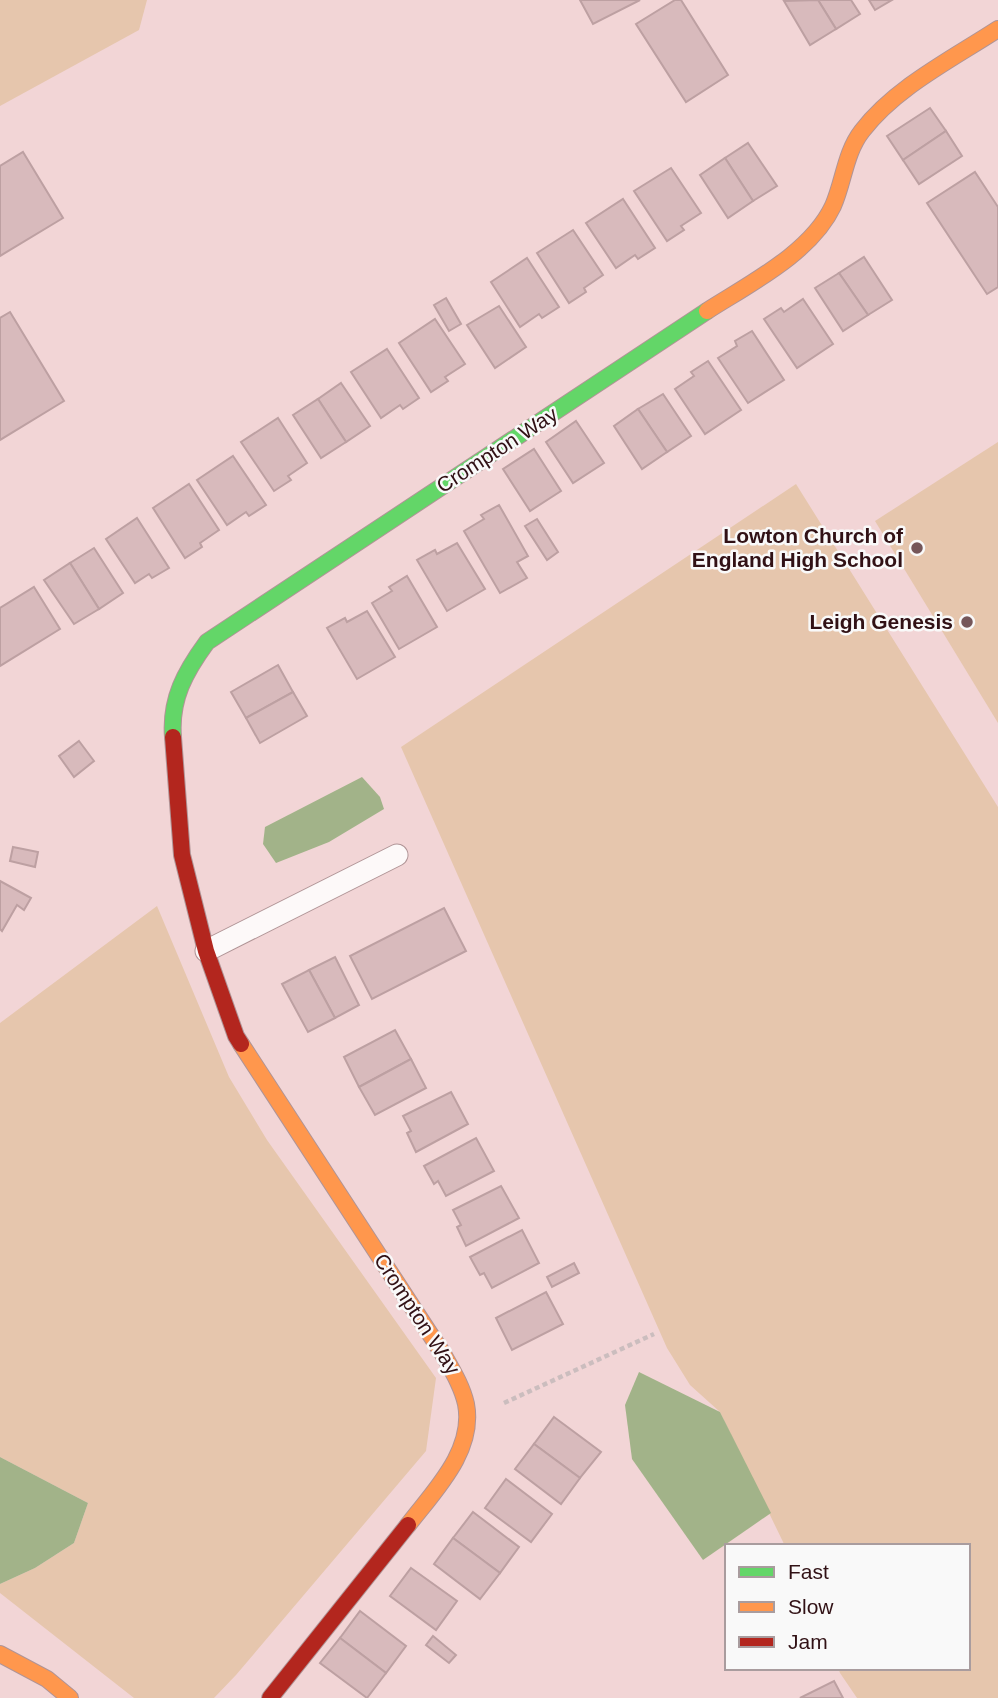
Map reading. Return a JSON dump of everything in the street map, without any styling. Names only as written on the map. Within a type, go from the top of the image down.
[{"type":"street","name":"Crompton Way","points":[[270,1698],[444,1478],[461,1450],[468,1420],[462,1385],[236,1036],[206,951],[182,855],[172,727],[177,694],[187,669],[207,642],[788,258],[818,230],[832,206],[842,172],[860,133],[878,111],[998,29]]},
{"type":"street","points":[[0,1654],[47,1679],[70,1698]]},
{"type":"lane","points":[[206,951],[397,855]]},
{"type":"path","points":[[468,1420],[654,1334]]},
{"type":"shaded area","points":[[0,0],[147,0],[139,30],[0,106]]},
{"type":"shaded area","name":"Leigh Genesis","points":[[998,442],[998,723],[875,521]]},
{"type":"shaded area","points":[[796,484],[998,807],[998,1698],[857,1698],[840,1673],[839,1670],[970,1670],[970,1544],[784,1544],[720,1412],[690,1385],[667,1348],[401,747]]},
{"type":"shaded area","points":[[362,777],[380,797],[384,809],[329,842],[276,863],[263,844],[265,827]]},
{"type":"shaded area","points":[[157,906],[229,1077],[267,1140],[436,1378],[426,1451],[214,1698],[134,1698],[0,1593],[0,1584],[35,1568],[74,1543],[88,1503],[0,1457],[0,1023]]},
{"type":"shaded area","points":[[639,1372],[720,1412],[771,1513],[703,1560],[632,1459],[625,1405]]},
{"type":"shaded area","points":[[0,1457],[88,1503],[74,1543],[35,1568],[0,1584]]},
{"type":"building","points":[[580,0],[640,0],[593,24]]},
{"type":"building","points":[[675,0],[681,0],[728,75],[686,102],[636,24]]},
{"type":"building","points":[[818,0],[851,0],[860,14],[836,29]]},
{"type":"building","points":[[818,0],[836,29],[810,45],[784,1]]},
{"type":"building","points":[[869,0],[892,0],[875,10]]},
{"type":"building","points":[[930,108],[946,131],[903,160],[887,136]]},
{"type":"building","points":[[946,131],[962,156],[919,184],[903,160]]},
{"type":"building","points":[[748,143],[777,186],[753,201],[725,158]]},
{"type":"building","points":[[23,152],[63,218],[0,256],[0,166]]},
{"type":"building","points":[[725,158],[753,201],[728,218],[700,175]]},
{"type":"building","points":[[671,168],[701,213],[681,226],[684,230],[667,241],[634,191]]},
{"type":"building","points":[[975,172],[998,207],[998,287],[987,294],[927,203]]},
{"type":"building","points":[[623,199],[655,248],[638,259],[635,255],[616,268],[586,223]]},
{"type":"building","points":[[573,230],[603,275],[584,288],[586,292],[569,303],[537,253]]},
{"type":"building","points":[[864,257],[892,300],[868,315],[839,273]]},
{"type":"building","points":[[527,258],[559,307],[542,318],[539,314],[520,327],[491,282]]},
{"type":"building","points":[[839,273],[868,315],[843,331],[815,288]]},
{"type":"building","points":[[446,298],[461,324],[449,331],[434,305]]},
{"type":"building","points":[[803,299],[833,344],[797,368],[764,319],[781,308],[784,312]]},
{"type":"building","points":[[499,306],[526,347],[495,368],[467,325]]},
{"type":"building","points":[[10,312],[64,401],[0,440],[0,318]]},
{"type":"building","points":[[435,319],[465,364],[445,377],[448,381],[431,392],[399,343]]},
{"type":"building","points":[[752,331],[784,380],[748,403],[718,358],[737,346],[735,341]]},
{"type":"building","points":[[387,349],[419,398],[403,409],[400,405],[381,418],[351,372]]},
{"type":"building","points":[[708,361],[741,410],[705,434],[675,389],[694,376],[691,372]]},
{"type":"building","points":[[341,383],[370,426],[346,442],[318,399]]},
{"type":"building","points":[[663,394],[691,436],[667,452],[638,409]]},
{"type":"building","points":[[318,399],[346,442],[321,458],[293,415]]},
{"type":"building","points":[[638,409],[667,452],[642,469],[614,426]]},
{"type":"building","points":[[278,418],[307,463],[288,476],[291,480],[274,491],[241,442]]},
{"type":"building","points":[[576,421],[604,463],[573,483],[546,442]]},
{"type":"building","points":[[534,449],[561,491],[530,511],[503,469]]},
{"type":"building","points":[[233,456],[266,505],[249,516],[246,512],[227,525],[197,480]]},
{"type":"building","points":[[189,484],[219,530],[200,543],[202,547],[185,558],[153,508]]},
{"type":"building","points":[[499,505],[528,556],[517,562],[527,578],[500,593],[464,531],[484,519],[481,515]]},
{"type":"building","points":[[137,518],[169,568],[152,578],[149,574],[135,583],[106,539]]},
{"type":"building","points":[[537,519],[558,552],[547,560],[525,526]]},
{"type":"building","points":[[457,543],[485,589],[447,611],[417,560],[435,550],[437,554]]},
{"type":"building","points":[[94,548],[123,593],[99,609],[70,563]]},
{"type":"building","points":[[70,563],[99,609],[74,624],[44,580]]},
{"type":"building","points":[[407,576],[437,627],[399,649],[372,603],[392,591],[389,587]]},
{"type":"building","points":[[34,587],[60,629],[0,666],[0,608]]},
{"type":"building","points":[[367,611],[395,657],[357,679],[327,628],[345,618],[347,622]]},
{"type":"building","points":[[278,665],[293,692],[246,718],[231,692]]},
{"type":"building","points":[[293,692],[307,716],[260,743],[246,718]]},
{"type":"building","points":[[79,741],[94,761],[74,777],[59,756]]},
{"type":"building","points":[[13,847],[38,852],[35,867],[10,861]]},
{"type":"building","points":[[0,881],[31,898],[24,910],[17,905],[2,931],[0,929]]},
{"type":"building","points":[[444,908],[466,951],[372,999],[350,956]]},
{"type":"building","points":[[335,957],[359,1005],[335,1018],[309,970]]},
{"type":"building","points":[[309,970],[335,1018],[308,1032],[282,984]]},
{"type":"building","points":[[395,1030],[411,1059],[359,1087],[344,1057]]},
{"type":"building","points":[[411,1059],[426,1088],[375,1115],[359,1087]]},
{"type":"building","points":[[451,1092],[468,1124],[416,1152],[407,1133],[411,1131],[403,1116]]},
{"type":"building","points":[[476,1138],[494,1171],[446,1196],[438,1181],[434,1184],[424,1166]]},
{"type":"building","points":[[501,1186],[519,1218],[466,1246],[457,1227],[461,1225],[453,1210]]},
{"type":"building","points":[[522,1230],[539,1263],[492,1288],[484,1273],[480,1275],[470,1257]]},
{"type":"building","points":[[574,1263],[579,1273],[552,1287],[547,1277]]},
{"type":"building","points":[[546,1292],[563,1324],[512,1350],[496,1318]]},
{"type":"building","points":[[554,1417],[601,1452],[580,1478],[534,1444]]},
{"type":"building","points":[[534,1444],[580,1478],[561,1504],[515,1469]]},
{"type":"building","points":[[506,1479],[552,1514],[531,1542],[485,1508]]},
{"type":"building","points":[[473,1512],[519,1547],[500,1573],[453,1538]]},
{"type":"building","points":[[453,1538],[500,1573],[480,1599],[434,1564]]},
{"type":"building","points":[[411,1568],[457,1601],[436,1630],[390,1596]]},
{"type":"building","points":[[360,1611],[406,1646],[386,1673],[340,1638]]},
{"type":"building","points":[[433,1636],[456,1655],[449,1663],[426,1645]]},
{"type":"building","points":[[340,1638],[386,1673],[367,1698],[320,1663]]},
{"type":"building","points":[[834,1681],[843,1698],[800,1698]]},
{"type":"traffic: fast","points":[[173,737],[174,710],[181,686],[207,642],[707,311]]},
{"type":"traffic: slow","points":[[707,311],[778,266],[795,253],[823,223],[833,206],[856,140],[876,115],[908,87],[998,29]]},
{"type":"traffic: slow","points":[[241,1044],[443,1354],[462,1391],[467,1421],[458,1454],[440,1484],[408,1525]]},
{"type":"traffic: slow","points":[[0,1654],[47,1679],[70,1698]]},
{"type":"traffic: jam","points":[[173,737],[182,855],[206,951],[241,1044]]},
{"type":"traffic: jam","points":[[270,1698],[408,1525]]},
{"type":"place","name":"Lowton Church of England High School","points":[[917,548]]},
{"type":"place","name":"Leigh Genesis","points":[[967,622]]}]
